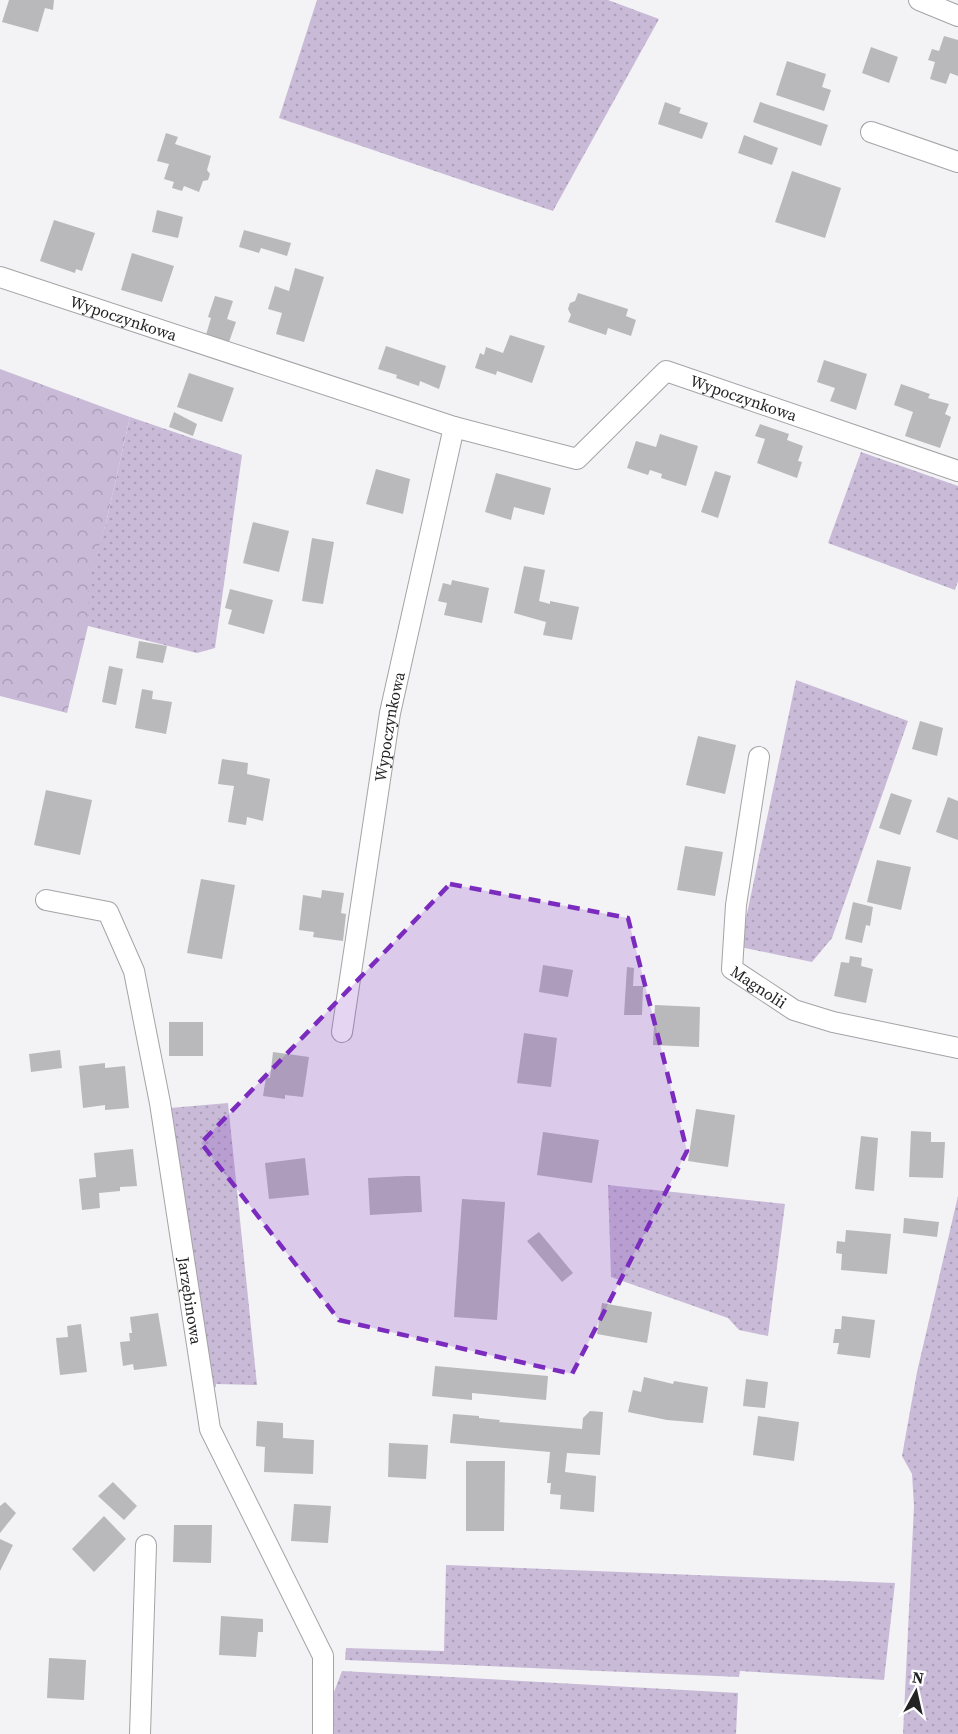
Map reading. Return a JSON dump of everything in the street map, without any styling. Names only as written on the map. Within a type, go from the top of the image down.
[{"type":"street","points":[[919,0],[958,16]]},
{"type":"street","points":[[871,132],[958,162]]},
{"type":"street","name":"Wypoczynkowa","points":[[0,277],[454,426],[577,459],[666,372],[958,471]]},
{"type":"street","name":"Wypoczynkowa","points":[[342,1032],[390,713],[454,426]]},
{"type":"street","name":"Magnolii","points":[[759,757],[736,905],[732,969],[794,1010],[832,1022],[958,1048]]},
{"type":"street","name":"Jarzębinowa","points":[[46,900],[108,912],[134,971],[160,1103],[210,1429],[323,1656],[323,1734]]},
{"type":"street","points":[[140,1734],[146,1545]]},
{"type":"highlighted area","points":[[450,884],[628,918],[687,1151],[572,1374],[339,1320],[201,1143]]},
{"type":"green space","points":[[317,0],[608,0],[659,19],[553,211],[279,118]]},
{"type":"green space","points":[[0,369],[130,417],[106,523],[88,582],[88,626],[67,713],[0,696]]},
{"type":"green space","points":[[130,417],[242,455],[215,648],[197,653],[88,626],[87,582],[106,523]]},
{"type":"green space","points":[[861,452],[958,486],[958,581],[955,590],[828,543]]},
{"type":"green space","points":[[796,680],[908,721],[832,938],[812,962],[740,947]]},
{"type":"green space","points":[[228,1103],[257,1385],[216,1384],[216,1387],[209,1387],[170,1108]]},
{"type":"green space","points":[[608,1185],[785,1204],[768,1336],[739,1330],[728,1318],[611,1277]]},
{"type":"green space","points":[[958,1196],[958,1734],[903,1734],[914,1506],[912,1474],[902,1456],[917,1372]]},
{"type":"green space","points":[[446,1565],[895,1583],[884,1680],[740,1671],[739,1677],[345,1660],[346,1648],[444,1651]]},
{"type":"green space","points":[[342,1671],[738,1693],[736,1734],[333,1734],[332,1697]]},
{"type":"building","points":[[9,0],[54,0],[53,10],[45,8],[38,32],[2,22]]},
{"type":"building","points":[[944,36],[958,40],[958,76],[950,73],[946,84],[930,79],[935,62],[928,60],[932,49],[939,51]]},
{"type":"building","points":[[871,47],[898,57],[889,83],[862,73]]},
{"type":"building","points":[[787,61],[826,74],[822,87],[831,90],[824,111],[776,95]]},
{"type":"building","points":[[665,102],[681,108],[679,113],[708,123],[702,139],[658,124]]},
{"type":"building","points":[[760,102],[828,125],[821,146],[753,122]]},
{"type":"building","points":[[166,133],[178,137],[175,144],[211,156],[207,170],[210,174],[208,180],[203,181],[199,192],[184,186],[182,191],[172,188],[174,182],[164,179],[169,164],[157,161]]},
{"type":"building","points":[[744,135],[778,148],[772,165],[738,153]]},
{"type":"building","points":[[792,171],[841,188],[825,238],[775,222]]},
{"type":"building","points":[[157,210],[183,217],[178,238],[152,232]]},
{"type":"building","points":[[54,220],[95,233],[82,271],[76,269],[75,273],[40,261]]},
{"type":"building","points":[[244,230],[291,243],[287,256],[261,248],[259,253],[239,247]]},
{"type":"building","points":[[132,253],[174,266],[162,302],[121,290]]},
{"type":"building","points":[[295,268],[324,277],[304,342],[276,334],[282,313],[268,309],[275,286],[289,291]]},
{"type":"building","points":[[578,293],[628,309],[626,316],[636,320],[631,336],[608,328],[606,335],[568,322],[571,315],[568,309],[570,303],[575,301]]},
{"type":"building","points":[[215,296],[233,301],[227,319],[236,322],[229,342],[206,335],[211,318],[208,317]]},
{"type":"building","points":[[510,335],[545,346],[532,383],[497,371],[496,375],[475,368],[480,353],[484,355],[486,347],[503,353]]},
{"type":"building","points":[[386,346],[446,366],[439,389],[420,381],[419,386],[378,369]]},
{"type":"building","points":[[824,360],[867,374],[856,410],[830,401],[835,388],[817,382]]},
{"type":"building","points":[[189,373],[234,388],[222,422],[177,407]]},
{"type":"building","points":[[901,384],[930,394],[928,398],[949,404],[945,414],[951,417],[940,448],[905,436],[913,412],[894,405]]},
{"type":"building","points":[[174,412],[197,424],[193,436],[169,427]]},
{"type":"building","points":[[760,424],[789,434],[787,440],[803,446],[798,461],[802,462],[797,478],[757,463],[765,439],[755,436]]},
{"type":"building","points":[[660,434],[698,446],[686,486],[661,478],[662,474],[650,470],[648,475],[627,468],[636,441],[656,447]]},
{"type":"building","points":[[376,469],[410,479],[403,514],[366,504]]},
{"type":"building","points":[[715,471],[731,476],[718,518],[701,512]]},
{"type":"building","points":[[496,473],[551,488],[544,515],[514,507],[511,520],[485,512]]},
{"type":"building","points":[[253,522],[289,531],[279,572],[243,563]]},
{"type":"building","points":[[312,538],[334,542],[323,604],[302,601]]},
{"type":"building","points":[[524,566],[545,570],[539,601],[579,607],[572,640],[543,635],[546,622],[514,613]]},
{"type":"building","points":[[452,580],[489,588],[482,623],[444,615],[447,603],[438,601],[443,583],[451,585]]},
{"type":"building","points":[[230,589],[273,600],[264,634],[228,624],[232,610],[225,608]]},
{"type":"building","points":[[139,641],[167,646],[163,663],[136,658]]},
{"type":"building","points":[[109,666],[123,669],[116,705],[102,702]]},
{"type":"building","points":[[142,689],[153,691],[152,699],[172,702],[166,734],[135,728]]},
{"type":"building","points":[[920,721],[943,728],[937,756],[912,749]]},
{"type":"building","points":[[698,736],[736,745],[725,794],[686,785]]},
{"type":"building","points":[[222,759],[248,763],[247,774],[270,779],[263,821],[247,817],[246,825],[228,822],[234,786],[218,784]]},
{"type":"building","points":[[46,790],[92,800],[80,855],[34,845]]},
{"type":"building","points":[[891,793],[912,800],[900,835],[879,828]]},
{"type":"building","points":[[948,797],[958,801],[958,840],[936,832]]},
{"type":"building","points":[[685,846],[723,852],[715,896],[677,890]]},
{"type":"building","points":[[877,860],[911,867],[901,910],[867,902]]},
{"type":"building","points":[[201,879],[235,885],[222,959],[187,953]]},
{"type":"building","points":[[322,890],[344,893],[341,913],[346,914],[343,941],[313,937],[314,932],[299,930],[303,895],[321,898]]},
{"type":"building","points":[[853,902],[873,907],[870,926],[866,925],[862,943],[845,939]]},
{"type":"building","points":[[850,956],[862,958],[861,966],[873,969],[866,1003],[834,996],[841,962],[849,963]]},
{"type":"building","points":[[543,965],[573,970],[568,997],[539,992]]},
{"type":"building","points":[[627,967],[634,968],[633,986],[643,986],[642,1015],[624,1015]]},
{"type":"building","points":[[655,1005],[700,1007],[699,1047],[653,1045]]},
{"type":"building","points":[[169,1022],[203,1022],[203,1056],[169,1056]]},
{"type":"building","points":[[524,1033],[557,1038],[551,1087],[517,1083]]},
{"type":"building","points":[[60,1050],[62,1068],[31,1072],[29,1054]]},
{"type":"building","points":[[273,1052],[309,1057],[303,1097],[285,1095],[285,1099],[263,1096],[266,1077],[270,1078]]},
{"type":"building","points":[[105,1063],[105,1068],[125,1066],[129,1108],[105,1110],[105,1105],[83,1108],[79,1066]]},
{"type":"building","points":[[696,1109],[735,1115],[728,1167],[688,1161]]},
{"type":"building","points":[[911,1131],[931,1132],[931,1142],[945,1142],[943,1178],[909,1177]]},
{"type":"building","points":[[543,1132],[599,1140],[592,1183],[537,1175]]},
{"type":"building","points":[[861,1136],[878,1138],[874,1191],[855,1189]]},
{"type":"building","points":[[133,1149],[137,1186],[120,1187],[120,1191],[99,1193],[100,1208],[82,1210],[79,1179],[96,1177],[94,1153]]},
{"type":"building","points":[[305,1158],[309,1195],[269,1199],[265,1163]]},
{"type":"building","points":[[420,1176],[422,1212],[370,1215],[368,1178]]},
{"type":"building","points":[[462,1199],[505,1202],[497,1320],[454,1317]]},
{"type":"building","points":[[904,1218],[939,1222],[937,1237],[903,1233]]},
{"type":"building","points":[[846,1230],[891,1234],[887,1274],[841,1270],[842,1254],[836,1253],[837,1241],[845,1242]]},
{"type":"building","points":[[539,1232],[573,1273],[562,1282],[527,1241]]},
{"type":"building","points":[[602,1303],[652,1312],[647,1343],[597,1334]]},
{"type":"building","points":[[158,1313],[167,1366],[134,1370],[133,1364],[123,1366],[120,1342],[130,1341],[129,1333],[132,1333],[130,1317]]},
{"type":"building","points":[[842,1316],[875,1320],[870,1358],[837,1354],[839,1343],[833,1343],[835,1329],[841,1329]]},
{"type":"building","points":[[81,1324],[87,1372],[60,1375],[56,1338],[68,1337],[67,1326]]},
{"type":"building","points":[[435,1366],[548,1376],[546,1400],[472,1393],[472,1400],[432,1396]]},
{"type":"building","points":[[644,1377],[673,1384],[674,1381],[708,1387],[703,1423],[667,1420],[628,1412],[633,1390],[641,1392]]},
{"type":"building","points":[[746,1379],[768,1382],[765,1408],[743,1406]]},
{"type":"building","points":[[590,1411],[603,1412],[600,1455],[567,1453],[565,1472],[596,1476],[594,1512],[560,1509],[561,1495],[550,1494],[551,1483],[547,1483],[550,1452],[450,1443],[453,1414],[479,1416],[479,1418],[500,1420],[499,1422],[582,1429],[583,1418]]},
{"type":"building","points":[[758,1416],[799,1422],[794,1461],[753,1455]]},
{"type":"building","points":[[257,1421],[283,1423],[283,1438],[314,1440],[313,1474],[264,1472],[265,1447],[256,1446]]},
{"type":"building","points":[[389,1443],[428,1445],[426,1479],[388,1477]]},
{"type":"building","points":[[466,1461],[505,1461],[504,1531],[466,1531]]},
{"type":"building","points":[[113,1482],[137,1506],[124,1520],[98,1496]]},
{"type":"building","points":[[5,1502],[16,1513],[0,1533],[0,1506]]},
{"type":"building","points":[[294,1504],[331,1506],[328,1543],[291,1541]]},
{"type":"building","points":[[104,1516],[126,1539],[94,1572],[72,1549]]},
{"type":"building","points":[[174,1525],[212,1525],[211,1563],[173,1562]]},
{"type":"building","points":[[0,1539],[13,1545],[0,1571]]},
{"type":"building","points":[[221,1616],[263,1619],[263,1632],[258,1632],[256,1657],[219,1655]]},
{"type":"building","points":[[49,1658],[86,1660],[84,1700],[47,1698]]}]
